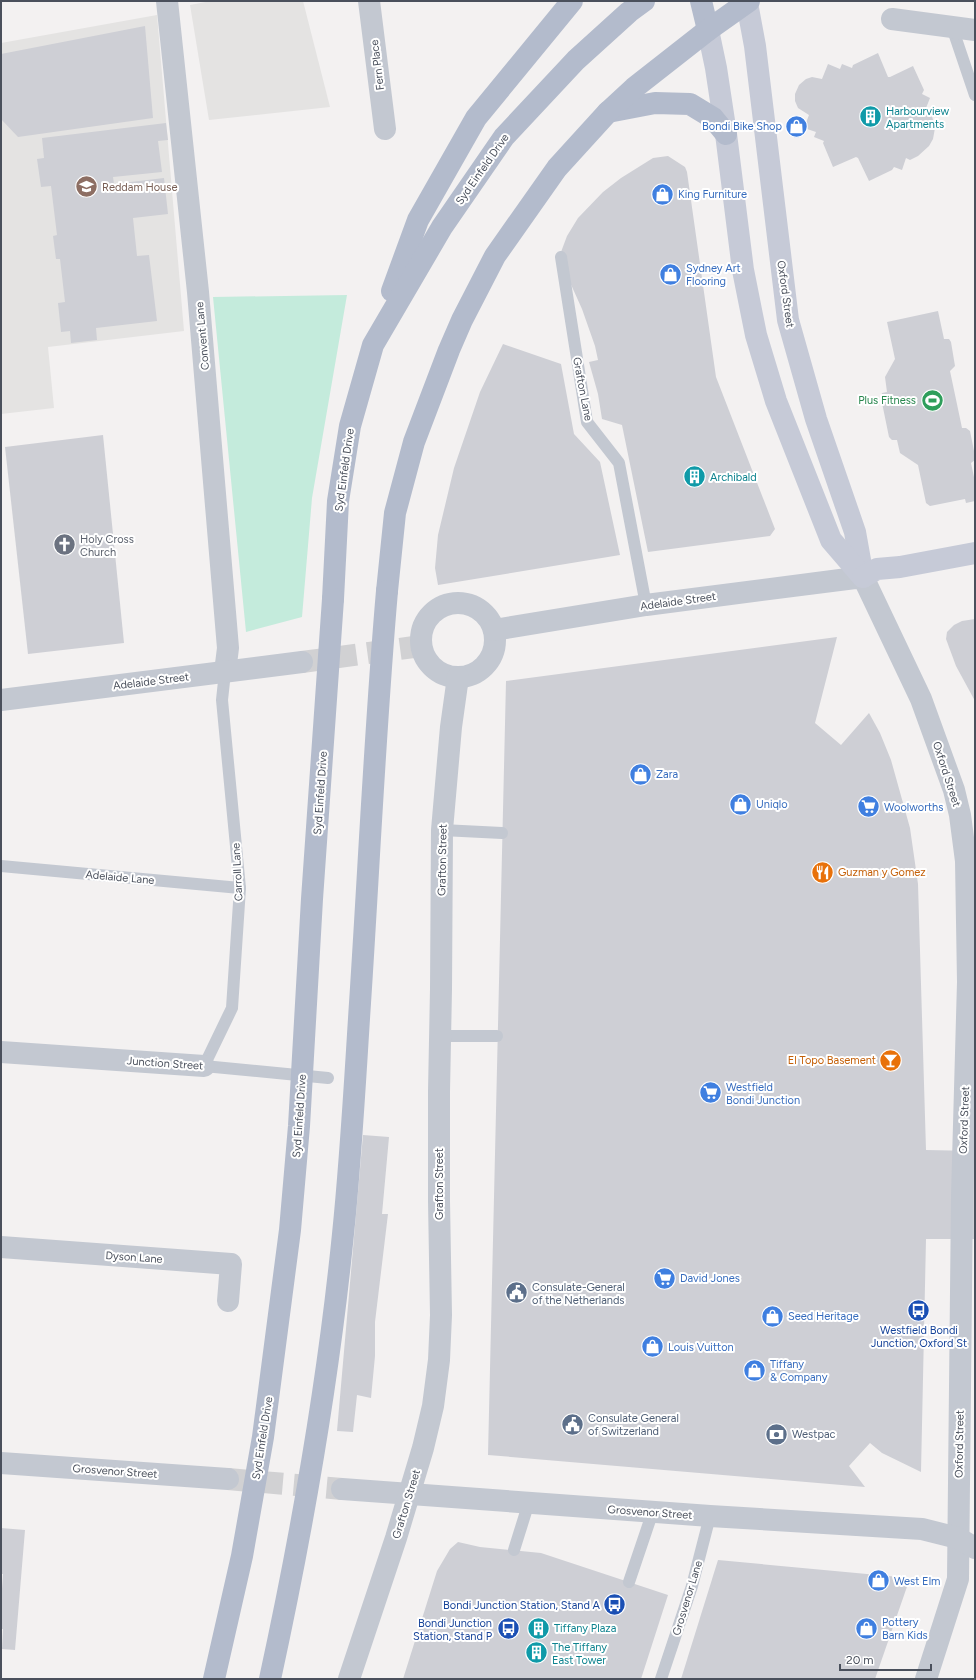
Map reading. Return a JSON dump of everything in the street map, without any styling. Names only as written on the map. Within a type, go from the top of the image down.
[{"type":"main road","points":[[372,345],[418,220],[476,118],[572,1]]},
{"type":"main road","name":"Syd Einfeld Drive","points":[[214,1679],[242,1556],[263,1437],[290,1230],[299,1126],[310,930],[333,599],[338,500],[350,426],[372,345],[442,227],[504,137],[576,60],[629,12],[644,1]]},
{"type":"main road","points":[[701,1],[708,30]]},
{"type":"main road","points":[[270,1679],[295,1564],[331,1338],[353,1130],[378,694],[387,591],[395,513],[414,442],[448,350],[462,320],[496,256],[552,175],[608,112],[634,88],[708,30],[748,2]]},
{"type":"main road","points":[[608,112],[656,103],[690,104],[713,118],[726,134]]},
{"type":"street","name":"Convent Lane","points":[[167,1],[198,292],[228,648],[225,672]]},
{"type":"street","name":"Fern Place","points":[[369,1],[385,129]]},
{"type":"street","name":"Oxford Street","points":[[748,2],[755,46],[788,320],[816,419],[855,532],[863,577],[921,699],[954,790],[960,815],[966,861],[968,982],[962,1196],[967,1543],[958,1579],[926,1679]]},
{"type":"street","points":[[892,19],[975,30]]},
{"type":"street","name":"Oxford Street","points":[[708,30],[716,68],[726,134],[742,270],[756,335],[776,401],[831,540],[863,577]]},
{"type":"street","points":[[863,577],[877,569],[900,567],[975,553]]},
{"type":"street","name":"Adelaide Street","points":[[494,630],[646,605],[863,577]]},
{"type":"street","points":[[459,602],[471,604],[482,611],[491,621],[494,630],[495,643],[492,655],[485,666],[474,674],[458,677],[445,675],[434,668],[426,658],[421,646],[424,624],[431,614],[442,606],[459,602]]},
{"type":"street","name":"Adelaide Street","points":[[1,700],[302,662]]},
{"type":"street","name":"Grafton Street","points":[[349,1679],[396,1538],[409,1494],[433,1406],[440,1360],[442,1315],[438,1201],[442,830],[451,727],[458,677]]},
{"type":"street","name":"Junction Street","points":[[1,1052],[204,1066]]},
{"type":"street","name":"Dyson Lane","points":[[1,1247],[231,1264],[228,1300]]},
{"type":"street","name":"Grosvenor Street","points":[[1,1464],[228,1480]]},
{"type":"street","name":"Grosvenor Street","points":[[342,1489],[710,1516],[922,1529],[967,1543]]},
{"type":"lane","points":[[952,27],[975,95]]},
{"type":"lane","name":"Grafton Lane","points":[[561,257],[587,422],[619,463],[646,605]]},
{"type":"lane","name":"Carroll Lane","points":[[204,1066],[232,1008],[240,888],[222,700],[225,672]]},
{"type":"lane","points":[[442,830],[502,833]]},
{"type":"lane","name":"Adelaide Lane","points":[[1,866],[240,888]]},
{"type":"lane","points":[[440,1036],[497,1036]]},
{"type":"lane","name":"Junction Street","points":[[204,1066],[328,1078]]},
{"type":"lane","points":[[514,1550],[529,1502]]},
{"type":"lane","points":[[629,1582],[653,1511]]},
{"type":"lane","name":"Grosvenor Lane","points":[[661,1679],[692,1586],[710,1516]]},
{"type":"shaded area","points":[[211,1],[303,1],[330,107],[209,120],[190,5]]},
{"type":"shaded area","name":"Reddam House","points":[[157,15],[184,331],[48,347],[54,408],[1,414],[1,43]]},
{"type":"green space","points":[[347,295],[312,498],[302,617],[246,632],[213,297]]},
{"type":"building","points":[[145,26],[153,118],[18,137],[1,119],[1,54]]},
{"type":"building","name":"Harbourview Apartments","points":[[878,53],[888,77],[913,66],[924,90],[922,94],[930,98],[926,108],[931,112],[935,128],[933,139],[929,146],[918,156],[910,160],[906,158],[902,170],[894,167],[892,170],[869,181],[858,158],[856,157],[833,167],[823,143],[824,141],[814,137],[816,132],[804,128],[809,115],[798,108],[795,101],[795,94],[799,85],[806,79],[812,77],[822,79],[828,64],[840,69],[842,64],[852,68],[853,65]]},
{"type":"building","points":[[166,123],[168,140],[158,141],[162,172],[113,177],[114,184],[164,178],[168,214],[133,218],[137,256],[149,255],[157,321],[96,328],[97,340],[71,343],[70,331],[61,332],[58,303],[65,302],[60,259],[56,259],[53,236],[57,235],[51,186],[41,187],[37,159],[44,158],[42,138]]},
{"type":"building","points":[[668,156],[685,167],[687,172],[716,377],[775,529],[770,536],[648,552],[622,425],[602,419],[598,394],[589,362],[598,360],[595,346],[582,309],[564,269],[561,252],[567,236],[578,218],[603,192],[621,178],[653,158]]},
{"type":"building","points":[[938,311],[944,339],[949,339],[951,342],[955,366],[950,371],[962,428],[966,428],[970,431],[975,456],[975,460],[971,463],[975,482],[975,501],[966,503],[965,499],[930,506],[926,503],[918,465],[900,453],[897,440],[892,440],[889,437],[881,398],[882,393],[887,392],[885,377],[895,359],[887,322]]},
{"type":"building","points":[[503,344],[561,364],[574,434],[600,462],[620,555],[438,585],[435,568],[438,535],[454,468],[480,392]]},
{"type":"building","name":"Holy Cross Church","points":[[103,435],[124,643],[28,654],[5,447]]},
{"type":"building","points":[[975,619],[975,701],[956,666],[946,639],[947,632],[954,625],[962,621]]},
{"type":"building","name":"Westfield Bondi Junction","points":[[837,637],[815,723],[841,745],[869,713],[880,733],[891,760],[910,828],[918,884],[926,1150],[975,1151],[975,1239],[926,1239],[921,1472],[882,1453],[870,1443],[849,1466],[865,1487],[488,1455],[506,681]]},
{"type":"building","points":[[363,1135],[389,1137],[382,1214],[388,1214],[375,1322],[375,1356],[371,1398],[357,1395],[353,1432],[337,1431]]},
{"type":"building","points":[[1,1528],[25,1530],[15,1650],[2,1649],[3,1629],[1,1629],[1,1603],[3,1574],[1,1574]]},
{"type":"building","name":"Tiffany Plaza","points":[[458,1542],[480,1547],[541,1553],[668,1595],[641,1679],[403,1679],[437,1571],[450,1549]]},
{"type":"building","points":[[718,1560],[910,1578],[875,1679],[681,1679]]},
{"type":"tunnel","points":[[302,662],[421,646]]},
{"type":"tunnel","points":[[228,1479],[342,1489]]},
{"type":"place","name":"Harbourview Apartments","points":[[870,117]]},
{"type":"place","name":"Bondi Bike Shop","points":[[797,126]]},
{"type":"place","name":"Reddam House","points":[[86,187]]},
{"type":"place","name":"King Furniture","points":[[662,194]]},
{"type":"place","name":"Sydney Art Flooring","points":[[671,274]]},
{"type":"place","name":"Plus Fitness","points":[[932,400]]},
{"type":"place","name":"Archibald","points":[[694,477]]},
{"type":"place","name":"Holy Cross Church","points":[[65,545]]},
{"type":"place","name":"Zara","points":[[640,774]]},
{"type":"place","name":"Uniqlo","points":[[740,804]]},
{"type":"place","name":"Woolworths","points":[[869,807]]},
{"type":"place","name":"Guzman y Gomez","points":[[822,872]]},
{"type":"place","name":"El Topo Basement","points":[[891,1060]]},
{"type":"place","name":"Westfield Bondi Junction","points":[[710,1093]]},
{"type":"place","name":"David Jones","points":[[664,1278]]},
{"type":"place","name":"Consulate-General of the Netherlands","points":[[516,1293]]},
{"type":"place","name":"Westfield Bondi Junction, Oxford St","points":[[919,1310]]},
{"type":"place","name":"Seed Heritage","points":[[772,1316]]},
{"type":"place","name":"Louis Vuitton","points":[[652,1347]]},
{"type":"place","name":"Tiffany & Company","points":[[754,1370]]},
{"type":"place","name":"Consulate General of Switzerland","points":[[572,1424]]},
{"type":"place","name":"Westpac","points":[[776,1434]]},
{"type":"place","name":"West Elm","points":[[878,1581]]},
{"type":"place","name":"Bondi Junction Station, Stand A","points":[[615,1605]]},
{"type":"place","name":"Tiffany Plaza","points":[[538,1628]]},
{"type":"place","name":"Pottery Barn Kids","points":[[867,1628]]},
{"type":"place","name":"Bondi Junction Station, Stand P","points":[[508,1629]]},
{"type":"place","name":"The Tiffany East Tower","points":[[537,1653]]}]
